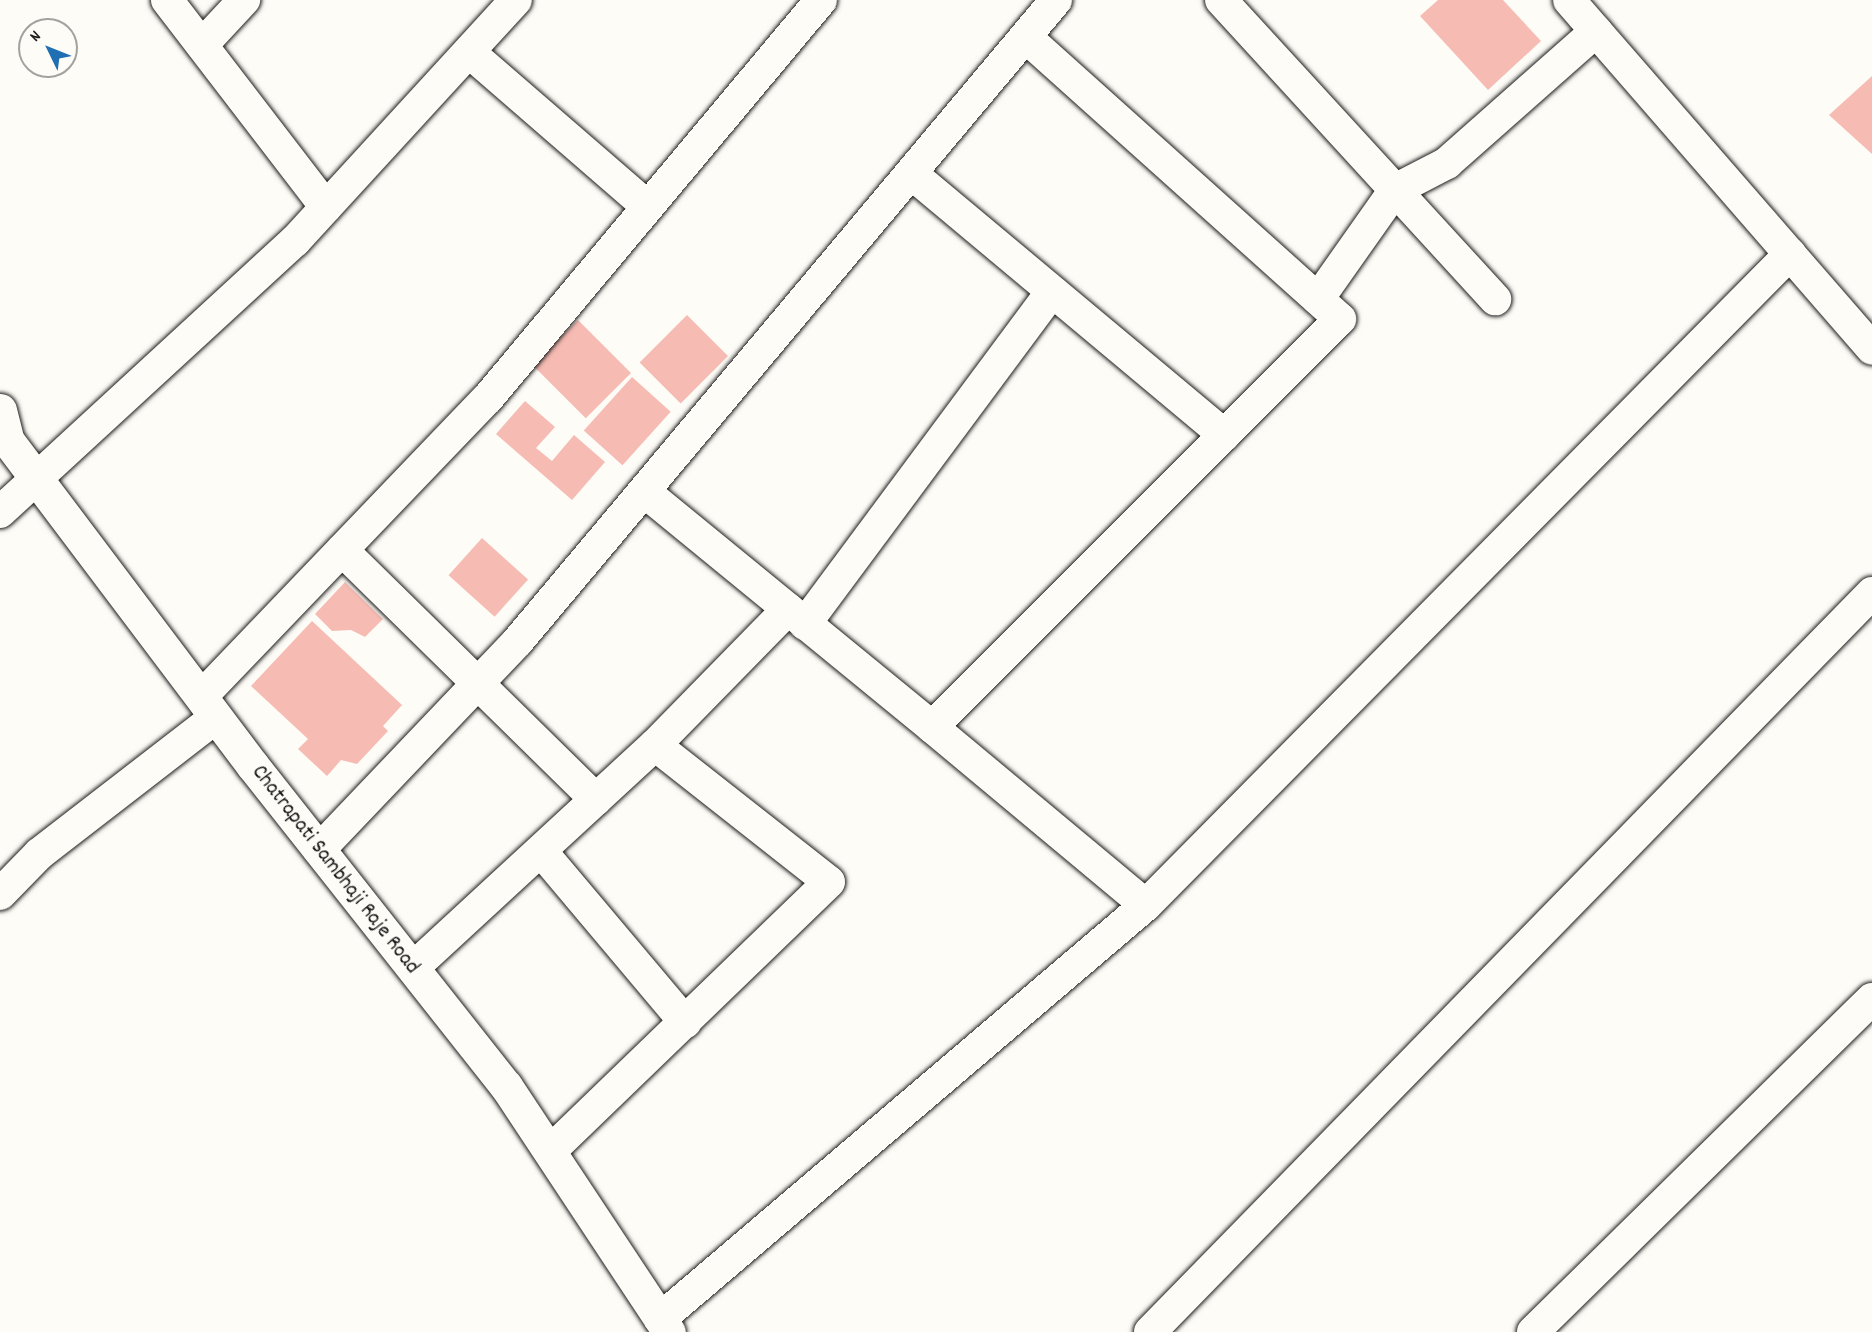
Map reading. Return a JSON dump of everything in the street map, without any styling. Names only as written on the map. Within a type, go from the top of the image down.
[{"type":"main road","name":"Chatrapati Sambhaji Raje Road","points":[[0,410],[8,441],[319,850],[506,1086],[664,1325]]},
{"type":"street","points":[[167,0],[326,207]]},
{"type":"street","points":[[202,45],[244,0]]},
{"type":"street","points":[[0,512],[35,477],[295,241],[516,0]]},
{"type":"street","points":[[0,894],[39,854],[209,707],[342,550],[488,398],[821,0]]},
{"type":"street","points":[[319,850],[477,684],[645,492],[1056,0]]},
{"type":"street","points":[[1221,0],[1495,299]]},
{"type":"street","points":[[1570,0],[1872,349]]},
{"type":"street","points":[[1318,299],[1395,190],[1447,163],[1596,31]]},
{"type":"street","points":[[932,727],[1340,319],[1026,37]]},
{"type":"street","points":[[469,52],[647,206]]},
{"type":"street","points":[[912,174],[1224,435]]},
{"type":"street","points":[[664,1325],[1146,905],[1790,254]]},
{"type":"street","points":[[413,968],[797,616],[1052,292]]},
{"type":"street","points":[[645,492],[1146,905]]},
{"type":"street","points":[[342,550],[596,800]]},
{"type":"street","points":[[1150,1332],[1872,593]]},
{"type":"street","points":[[550,1151],[829,882],[655,745]]},
{"type":"street","points":[[541,851],[685,1022]]},
{"type":"street","points":[[1533,1332],[1872,999]]},
{"type":"building","points":[[1438,0],[1503,0],[1541,41],[1488,90],[1420,16]]},
{"type":"building","points":[[1872,76],[1872,154],[1829,115]]},
{"type":"building","points":[[687,315],[728,356],[681,403],[640,362]]},
{"type":"building","points":[[578,320],[631,373],[586,418],[533,365]]},
{"type":"building","points":[[632,377],[671,412],[622,465],[584,431]]},
{"type":"building","points":[[525,401],[555,427],[536,448],[552,461],[574,435],[605,462],[572,500],[496,434]]},
{"type":"building","points":[[482,538],[528,579],[495,617],[449,575]]},
{"type":"building","points":[[345,582],[383,619],[365,637],[351,630],[332,631],[315,614]]},
{"type":"building","points":[[312,621],[402,705],[383,726],[388,731],[357,764],[341,760],[327,776],[298,749],[308,739],[251,686]]}]
